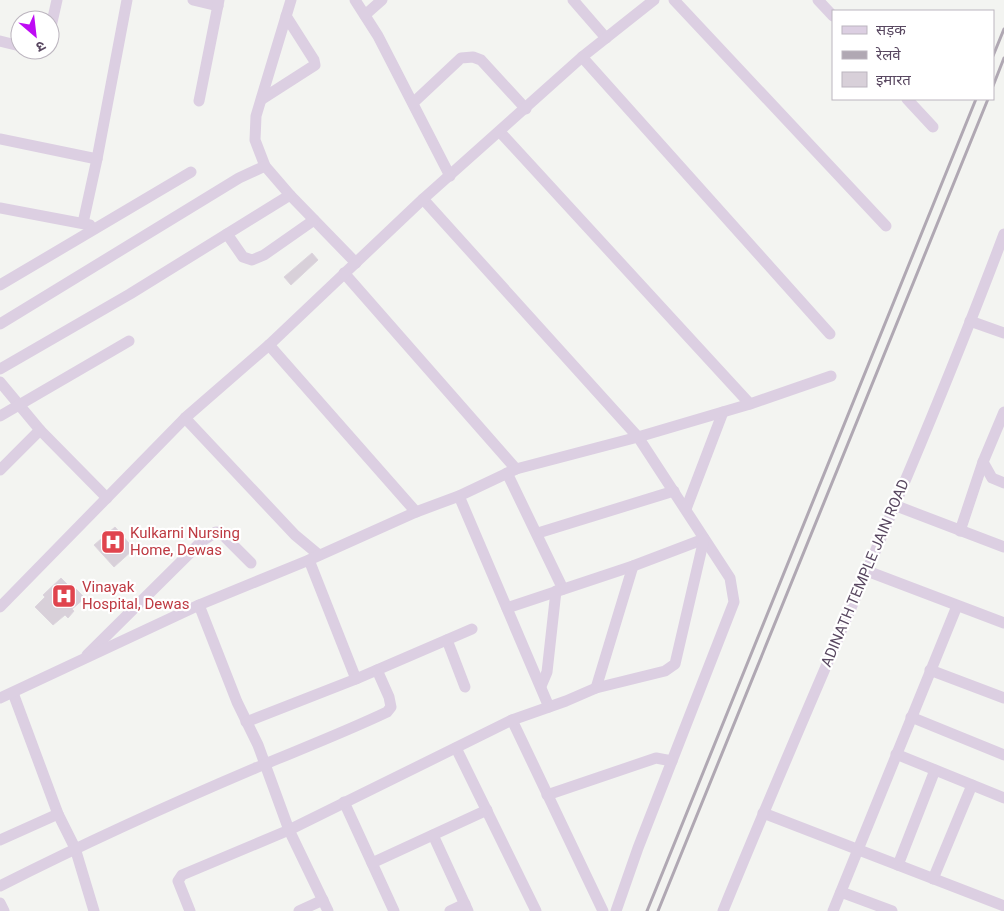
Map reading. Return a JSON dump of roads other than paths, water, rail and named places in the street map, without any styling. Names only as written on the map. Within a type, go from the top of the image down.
[{"type":"street","points":[[83,223],[127,0]]},
{"type":"street","points":[[193,0],[218,3],[199,101]]},
{"type":"street","points":[[291,0],[256,116],[255,140],[265,166],[290,195],[356,263]]},
{"type":"street","points":[[355,0],[378,36],[450,176]]},
{"type":"street","points":[[365,15],[382,0]]},
{"type":"street","points":[[573,0],[606,38]]},
{"type":"street","points":[[2,603],[185,418],[268,345],[423,199],[582,57],[654,0]]},
{"type":"street","points":[[674,0],[886,226]]},
{"type":"street","points":[[818,0],[832,15]]},
{"type":"street","points":[[262,99],[315,65],[314,60],[286,16]]},
{"type":"street","points":[[413,103],[461,58],[473,57],[481,60],[526,108]]},
{"type":"street","points":[[582,57],[830,334]]},
{"type":"street","points":[[908,100],[933,127]]},
{"type":"street","points":[[500,132],[750,404]]},
{"type":"street","points":[[0,139],[97,159]]},
{"type":"street","points":[[0,324],[239,178],[265,166]]},
{"type":"street","points":[[0,285],[190,172]]},
{"type":"street","points":[[0,369],[130,294],[290,195]]},
{"type":"street","points":[[423,199],[638,437],[730,578],[734,602],[616,911]]},
{"type":"street","points":[[0,208],[99,226]]},
{"type":"street","points":[[227,234],[244,257],[252,260],[264,255],[314,220]]},
{"type":"street","name":"ADINATH TEMPLE JAIN ROAD","points":[[723,911],[867,572],[1004,234]]},
{"type":"street","points":[[993,264],[1004,269]]},
{"type":"street","points":[[344,273],[512,471],[560,590],[548,672],[541,686]]},
{"type":"street","points":[[970,321],[1004,334]]},
{"type":"street","points":[[0,416],[129,341]]},
{"type":"street","points":[[268,345],[416,512]]},
{"type":"street","points":[[0,698],[199,605],[416,512],[459,496],[512,471],[750,404],[831,376]]},
{"type":"street","points":[[0,382],[40,430],[107,498]]},
{"type":"street","points":[[686,509],[723,412]]},
{"type":"street","points":[[960,530],[983,462],[1004,412]]},
{"type":"street","points":[[185,418],[314,557],[356,679]]},
{"type":"street","points":[[0,470],[40,430]]},
{"type":"street","points":[[983,462],[992,478],[1004,483]]},
{"type":"street","points":[[538,534],[674,491]]},
{"type":"street","points":[[459,496],[549,707]]},
{"type":"street","points":[[894,505],[1004,547]]},
{"type":"street","points":[[82,660],[202,541],[216,532],[221,533],[250,563]]},
{"type":"street","points":[[507,608],[633,566],[704,539]]},
{"type":"street","points":[[190,911],[178,881],[182,875],[289,830],[512,720],[596,688],[666,671],[675,664],[704,539]]},
{"type":"street","points":[[596,688],[633,566]]},
{"type":"street","points":[[867,572],[1004,624]]},
{"type":"street","points":[[199,605],[246,722],[258,746],[289,830],[328,911]]},
{"type":"street","points":[[833,911],[957,606]]},
{"type":"street","points":[[246,722],[356,679],[472,629]]},
{"type":"street","points":[[447,640],[465,686]]},
{"type":"street","points":[[0,886],[75,848],[387,712],[391,707],[389,697],[377,670]]},
{"type":"street","points":[[930,670],[1004,698]]},
{"type":"street","points":[[13,693],[58,814],[75,848],[94,911]]},
{"type":"street","points":[[911,717],[1004,755]]},
{"type":"street","points":[[512,720],[599,910],[620,898]]},
{"type":"street","points":[[456,748],[536,911]]},
{"type":"street","points":[[896,754],[1004,798]]},
{"type":"street","points":[[547,795],[656,758],[672,761]]},
{"type":"street","points":[[898,865],[935,770]]},
{"type":"street","points":[[933,879],[972,786]]},
{"type":"street","points":[[344,802],[394,911]]},
{"type":"street","points":[[372,863],[486,810]]},
{"type":"street","points":[[763,813],[1004,906]]},
{"type":"street","points":[[0,840],[58,814]]},
{"type":"street","points":[[433,835],[466,908],[450,911]]},
{"type":"street","points":[[841,892],[892,911]]},
{"type":"street","points":[[299,911],[323,900]]},
{"type":"street","points":[[0,903],[4,911]]},
{"type":"railway","points":[[994,54],[1004,29]]},
{"type":"railway","points":[[994,83],[1004,58]]},
{"type":"railway","points":[[647,911],[976,100]]},
{"type":"railway","points":[[658,911],[988,100]]},
{"type":"place","name":"Kulkarni Nursing Home, Dewas","points":[[113,542]]},
{"type":"place","name":"Vinayak Hospital, Dewas","points":[[64,596]]}]
